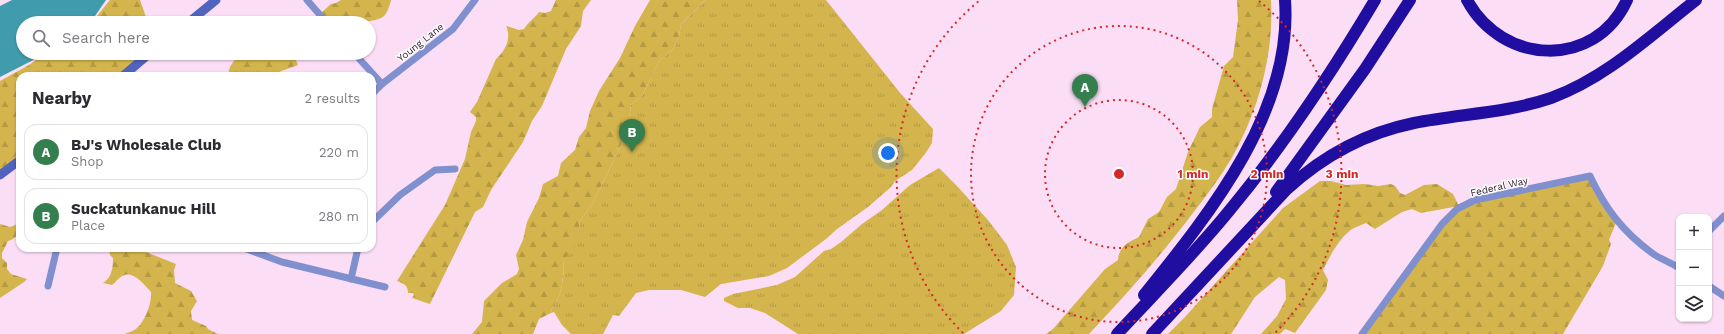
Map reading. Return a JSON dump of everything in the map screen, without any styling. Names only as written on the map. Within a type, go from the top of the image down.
[{"type":"highway","points":[[1114,334],[1202,219],[1232,173],[1256,132],[1272,96],[1280,62],[1285,30],[1284,0]]},
{"type":"highway","points":[[1117,334],[1204,241],[1252,182],[1319,91],[1375,0]]},
{"type":"highway","points":[[1256,223],[1281,185],[1365,69],[1410,0]]},
{"type":"highway","points":[[1467,0],[1480,20],[1500,37],[1523,48],[1550,51],[1579,45],[1598,35],[1614,21],[1627,0]]},
{"type":"highway","points":[[1152,334],[1256,223],[1282,193],[1322,161],[1351,144],[1377,133],[1404,125],[1517,107],[1560,94],[1591,80],[1610,67],[1696,0]]},
{"type":"street","points":[[197,16],[216,0]]},
{"type":"street","points":[[307,0],[322,16]]},
{"type":"street","name":"Young Lane","points":[[376,90],[453,29],[475,0]]},
{"type":"street","points":[[128,72],[142,60]]},
{"type":"street","points":[[360,60],[371,72]]},
{"type":"street","points":[[376,77],[382,84]]},
{"type":"street","points":[[0,175],[16,163]]},
{"type":"street","points":[[376,218],[400,195],[435,170],[455,169]]},
{"type":"street","name":"Federal Way","points":[[1362,334],[1431,237],[1452,213],[1463,205],[1482,198],[1590,176],[1609,212],[1620,224],[1652,252],[1676,264]]},
{"type":"street","points":[[1712,229],[1724,216]]},
{"type":"street","points":[[48,286],[56,252]]},
{"type":"street","points":[[260,252],[282,262],[385,287]]},
{"type":"street","points":[[351,279],[357,252]]},
{"type":"street","points":[[1712,288],[1724,296]]},
{"type":"green space","points":[[110,0],[140,0],[146,16],[97,16]]},
{"type":"green space","points":[[341,0],[391,0],[385,15],[376,20],[376,16],[323,16],[321,13],[331,4]]},
{"type":"green space","points":[[556,0],[591,0],[583,11],[581,26],[566,49],[542,106],[532,121],[523,142],[491,190],[483,207],[475,212],[430,304],[412,298],[414,295],[413,293],[408,293],[405,285],[397,281],[445,205],[465,159],[471,132],[476,121],[476,117],[470,112],[477,102],[496,59],[507,44],[508,31],[506,26],[519,30],[524,29],[539,12],[545,13],[551,11]]},
{"type":"green space","points":[[650,0],[705,0],[681,24],[679,36],[674,48],[659,61],[643,94],[631,105],[628,126],[620,147],[593,203],[580,221],[574,248],[563,261],[564,264],[561,289],[551,313],[539,319],[533,334],[472,334],[482,322],[484,301],[502,283],[517,274],[519,269],[516,255],[523,240],[527,222],[539,198],[543,184],[558,176],[561,163],[575,150],[579,137],[586,128],[590,111],[599,91],[620,58],[635,26]]},
{"type":"green space","points":[[705,0],[826,0],[901,94],[933,129],[932,143],[912,170],[895,181],[891,187],[868,207],[787,268],[769,276],[721,284],[705,297],[681,290],[649,290],[636,293],[619,316],[613,315],[603,334],[571,334],[562,325],[554,312],[551,313],[561,289],[564,264],[563,261],[579,228],[580,221],[593,203],[620,147],[628,126],[631,105],[643,94],[659,61],[674,48],[679,36],[681,24]]},
{"type":"green space","points":[[1237,0],[1271,0],[1271,19],[1268,58],[1264,78],[1252,116],[1231,159],[1212,188],[1171,241],[1089,334],[1046,334],[1053,329],[1105,269],[1118,260],[1122,248],[1139,237],[1148,219],[1159,212],[1167,197],[1176,189],[1188,152],[1200,127],[1212,117],[1212,109],[1224,66],[1233,57],[1238,20]]},
{"type":"green space","points":[[36,60],[143,60],[129,72],[16,72]]},
{"type":"green space","points":[[235,60],[296,60],[298,65],[279,72],[229,72]]},
{"type":"green space","points":[[16,72],[16,164],[0,175],[0,81]]},
{"type":"green space","points":[[939,168],[988,220],[1007,245],[1016,267],[1014,295],[1001,311],[964,334],[798,334],[765,313],[750,308],[738,308],[724,301],[724,298],[733,294],[777,285],[795,277],[824,251],[831,249],[841,242],[862,224],[882,210],[910,185]]},
{"type":"green space","points":[[1589,177],[1617,220],[1609,240],[1611,244],[1603,266],[1563,334],[1363,334],[1448,218],[1481,199]]},
{"type":"green space","points":[[1320,181],[1331,181],[1346,185],[1365,184],[1378,186],[1391,184],[1395,186],[1400,193],[1405,195],[1424,185],[1437,184],[1453,194],[1459,206],[1421,213],[1412,209],[1402,212],[1375,229],[1366,223],[1354,228],[1344,236],[1329,259],[1323,270],[1328,280],[1326,290],[1295,333],[1285,329],[1280,334],[1261,334],[1277,316],[1286,299],[1285,280],[1279,277],[1255,297],[1231,334],[1168,334],[1283,208]]},
{"type":"green space","points":[[0,224],[10,227],[16,225],[16,236],[14,239],[8,241],[2,253],[2,258],[7,263],[7,269],[11,274],[27,279],[0,298]]},
{"type":"green space","points":[[110,252],[146,252],[176,264],[174,270],[175,283],[191,291],[197,301],[191,311],[192,320],[206,326],[208,329],[218,334],[125,334],[136,329],[143,321],[149,306],[151,292],[140,280],[129,275],[121,277],[112,285],[103,283],[110,275],[112,269],[113,258]]},
{"type":"water","points":[[12,0],[106,0],[95,16],[16,16],[16,60],[33,60],[0,77],[0,6]]},
{"type":"place","name":"BJ's Wholesale Club","points":[[1085,107]]},
{"type":"place","name":"Suckatunkanuc Hill","points":[[632,152]]}]
